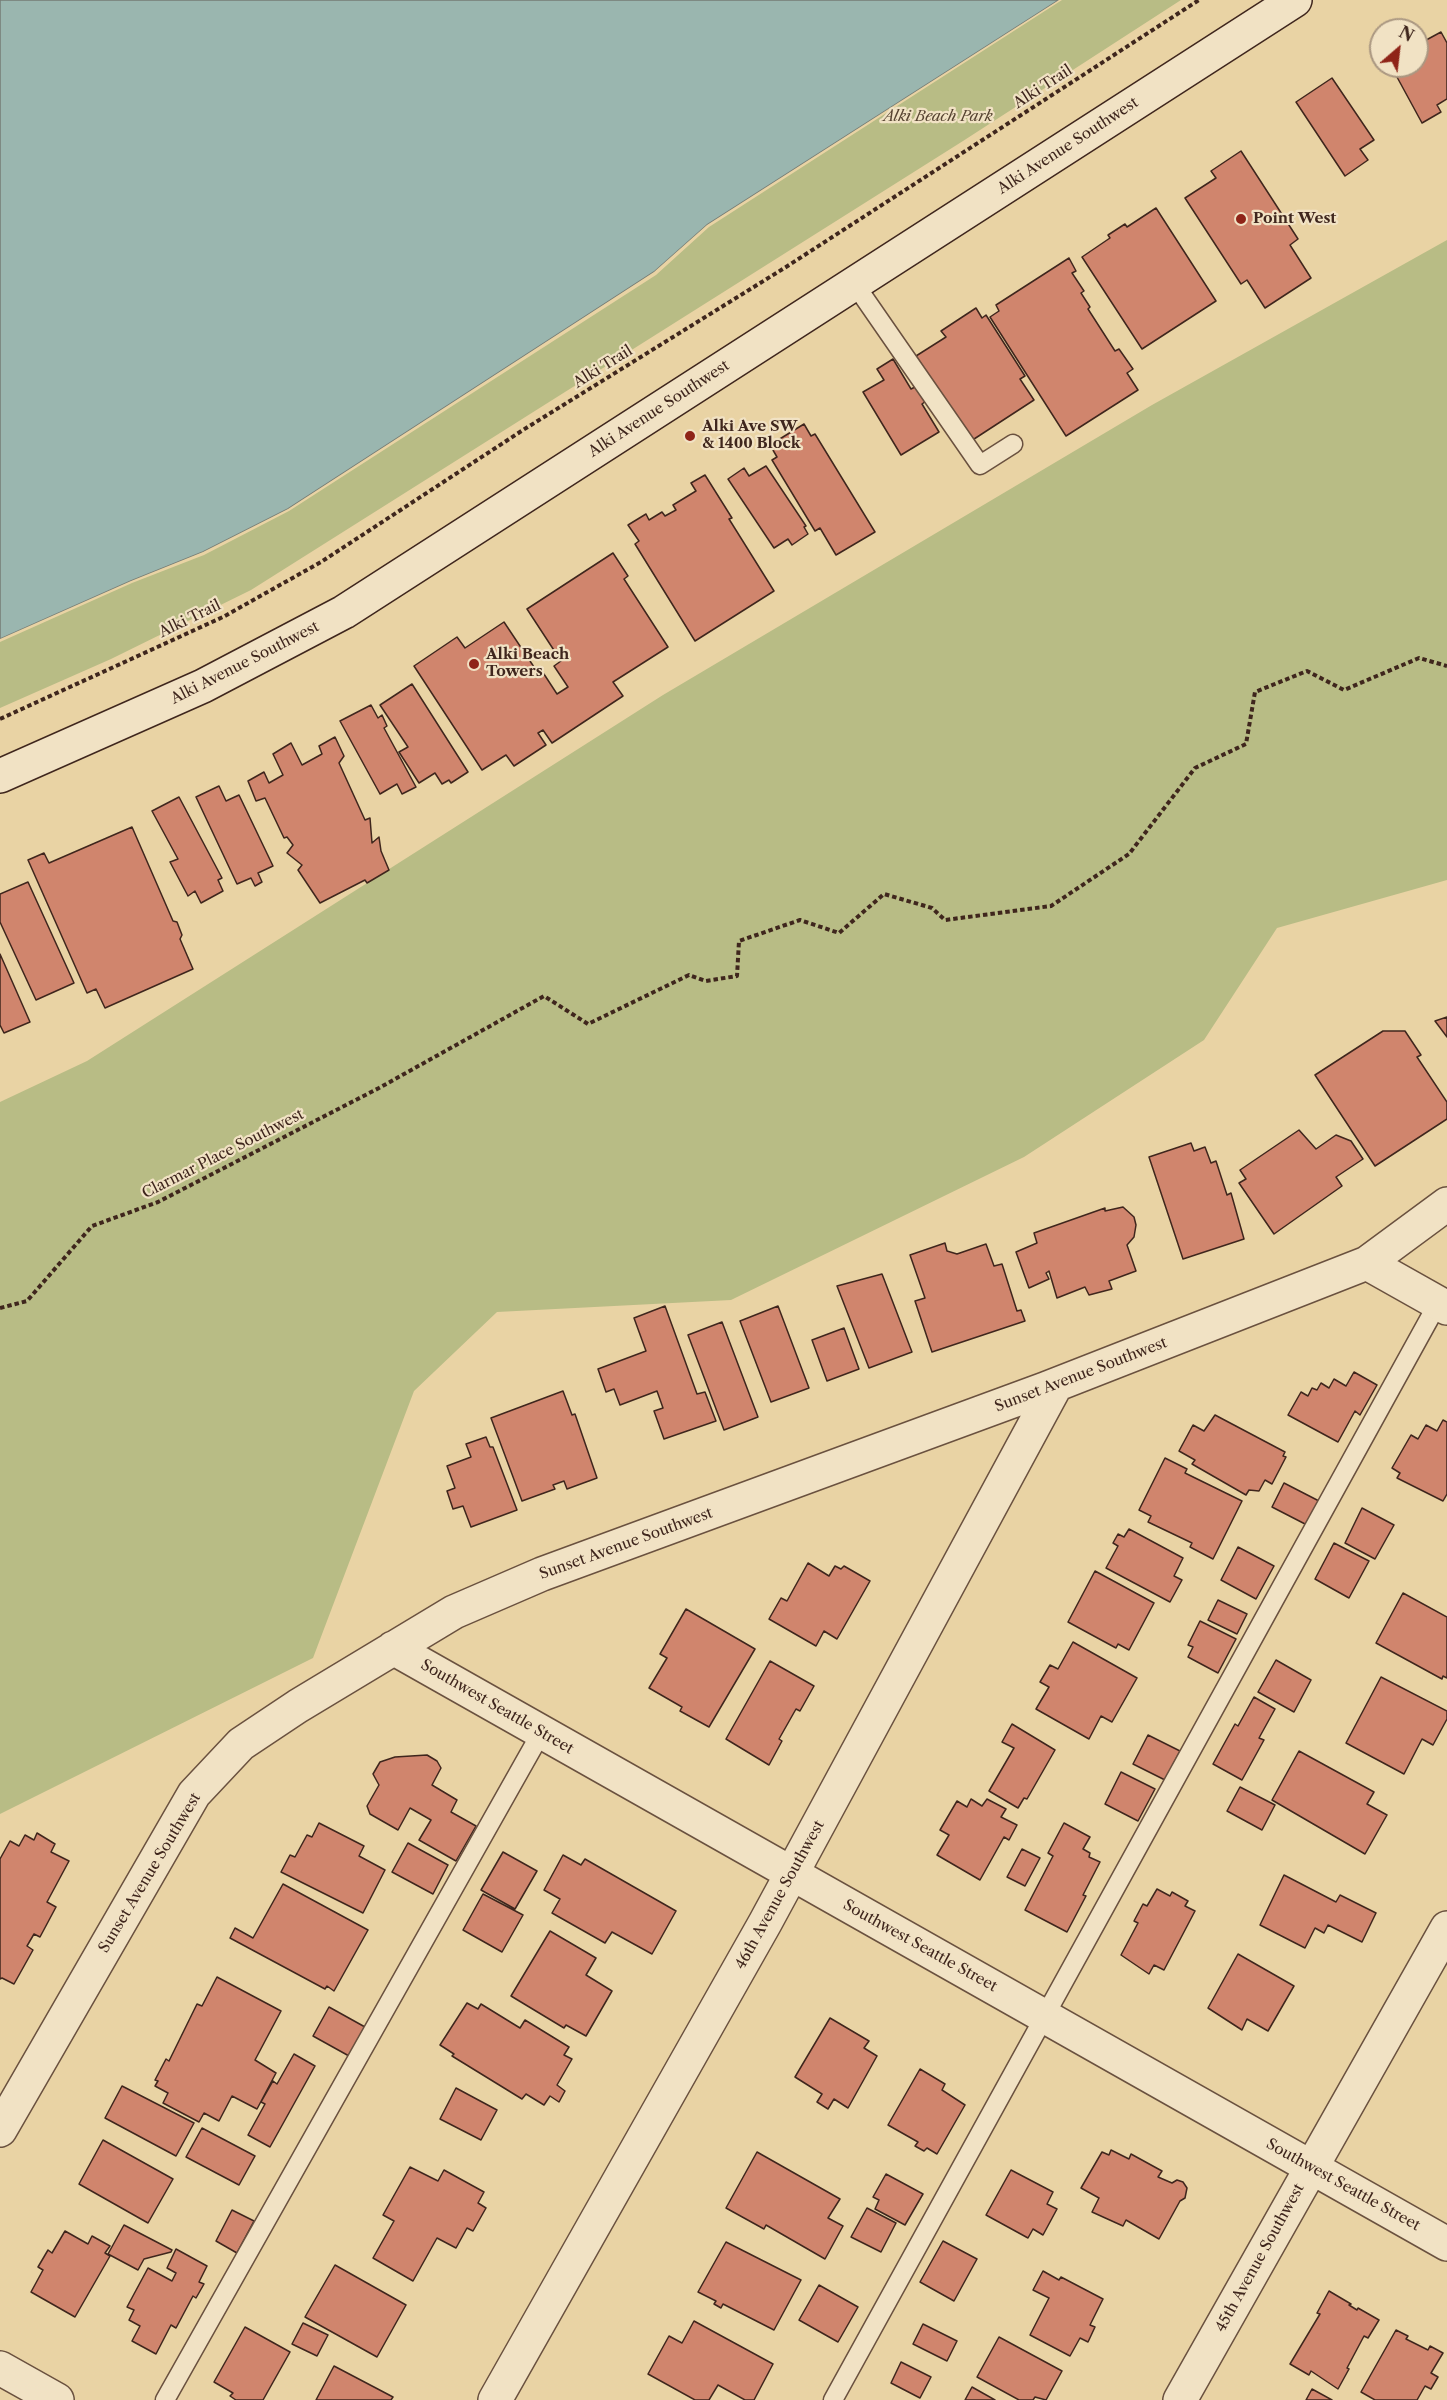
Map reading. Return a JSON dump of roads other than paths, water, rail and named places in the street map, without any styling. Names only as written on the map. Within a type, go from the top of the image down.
[{"type":"street","name":"Alki Avenue Southwest","points":[[0,776],[203,686],[344,612],[1295,0]]},
{"type":"street","name":"Sunset Avenue Southwest","points":[[0,2130],[194,1794],[241,1744],[298,1706],[454,1612],[542,1574],[1056,1385],[1367,1263],[1447,1204]]},
{"type":"street","points":[[1367,1263],[1443,1306]]},
{"type":"street","name":"46th Avenue Southwest","points":[[495,2400],[792,1874],[1056,1385]]},
{"type":"street","name":"Southwest Seattle Street","points":[[393,1648],[1447,2244]]},
{"type":"street","name":"45th Avenue Southwest","points":[[1180,2400],[1447,1928]]},
{"type":"street","points":[[0,2368],[57,2400]]},
{"type":"lane","points":[[854,283],[980,465],[1013,444]]},
{"type":"lane","points":[[834,2400],[1044,2016],[1443,1306]]},
{"type":"lane","points":[[165,2400],[541,1733]]},
{"type":"water","points":[[0,0],[1059,0],[707,225],[654,272],[288,509],[203,552],[0,639]]},
{"type":"place","name":"Point West","points":[[1241,219]]},
{"type":"place","name":"Alki Ave SW & 1400 Block","points":[[690,436]]},
{"type":"place","name":"Alki Beach Towers","points":[[474,664]]},
{"type":"park label","name":"Alki Beach Park","points":[[938,117]]}]
